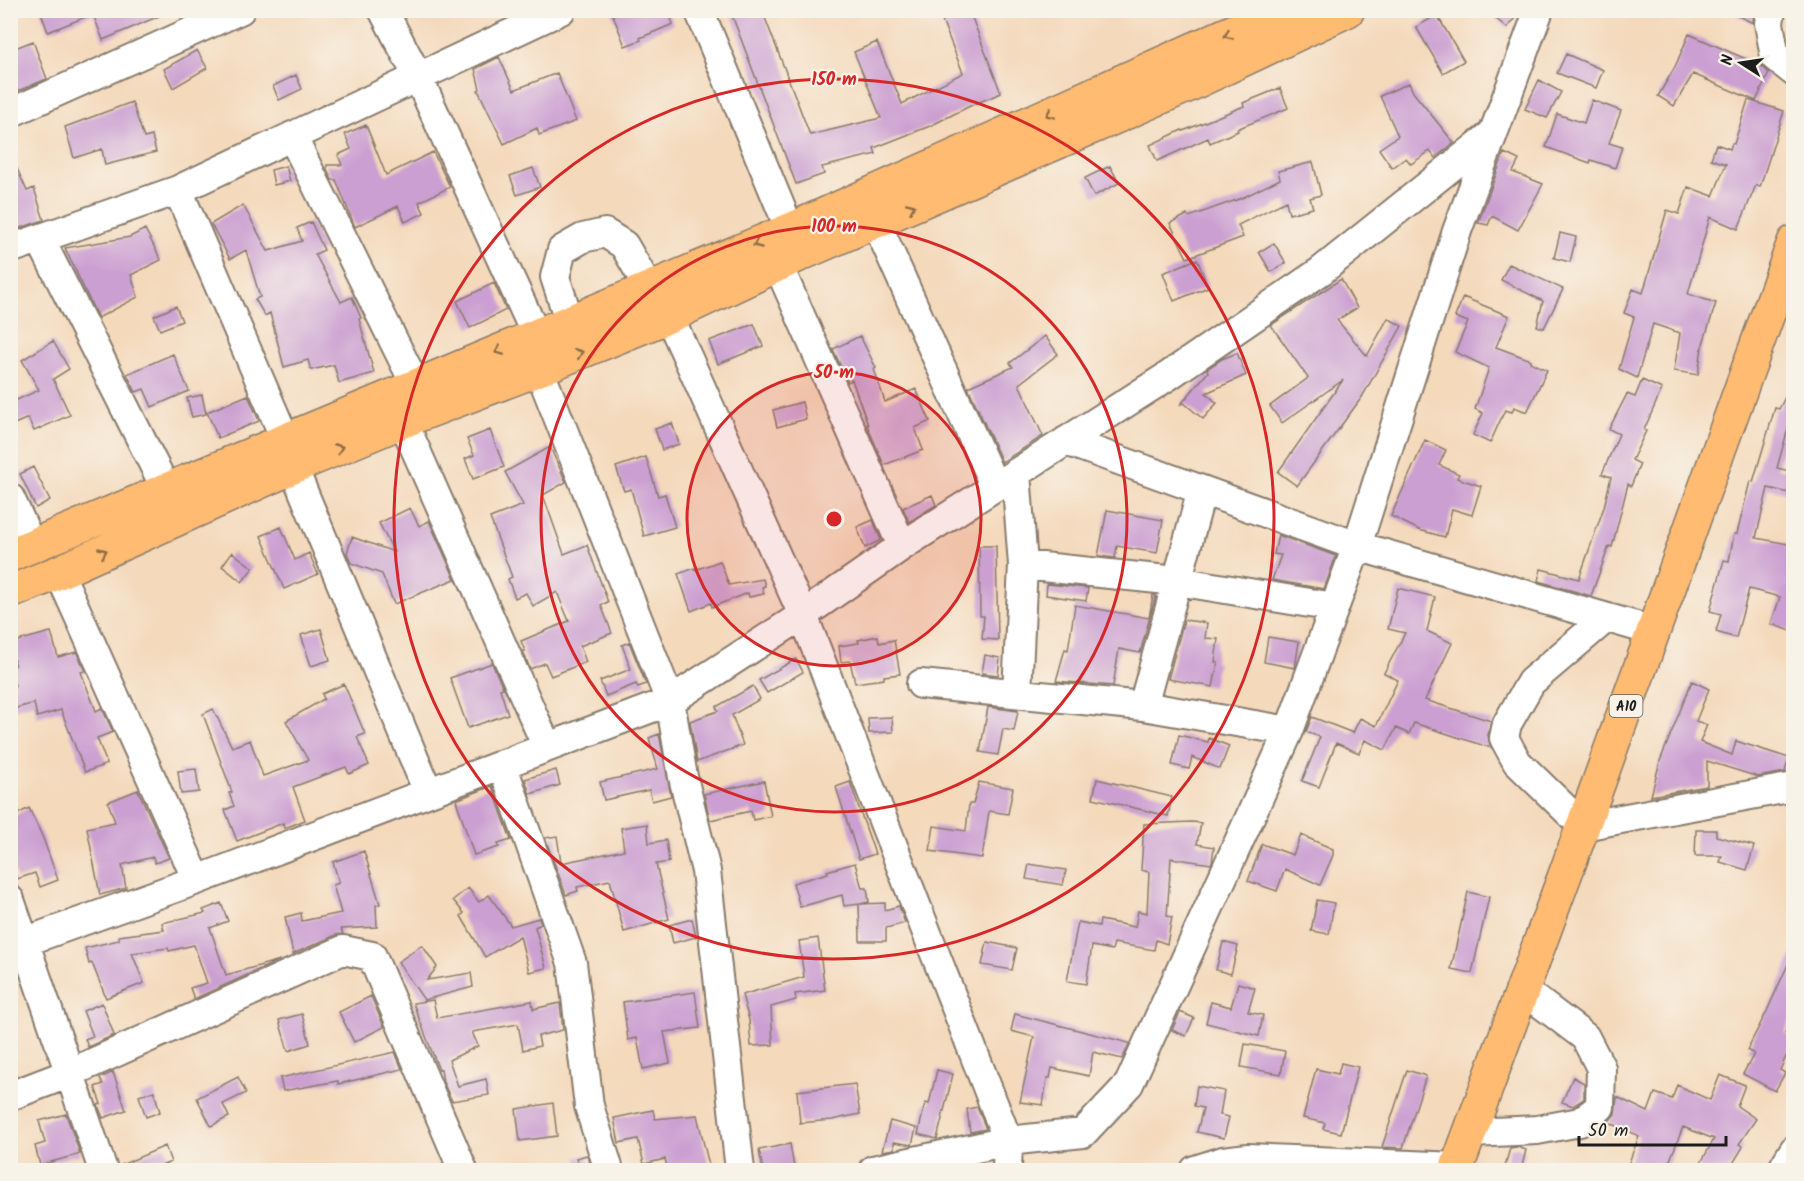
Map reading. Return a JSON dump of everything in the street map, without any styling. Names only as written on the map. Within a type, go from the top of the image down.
[{"type":"main road","points":[[10,592],[59,572],[416,386],[790,230],[1281,10]]},
{"type":"main road","points":[[21,550],[166,489],[403,421],[539,369],[669,316],[876,222],[1189,85],[1348,10]]},
{"type":"main road","name":"A10","points":[[1457,1169],[1794,242]]},
{"type":"street","points":[[10,113],[240,10]]},
{"type":"street","points":[[383,10],[418,77],[536,335],[539,369],[670,701],[683,777],[706,871],[740,1170]]},
{"type":"street","points":[[699,10],[790,230]]},
{"type":"street","points":[[873,1170],[1008,1141],[1083,1133],[1129,1084],[1289,731],[1357,546],[1457,231],[1539,10]]},
{"type":"street","points":[[1771,10],[1769,23],[1776,57],[1794,72]]},
{"type":"street","points":[[10,249],[178,190],[549,13]]},
{"type":"street","points":[[18,944],[197,880],[670,701],[803,615],[902,546],[1168,376],[1321,271],[1491,135]]},
{"type":"street","points":[[292,136],[416,386]]},
{"type":"street","points":[[178,190],[428,792]]},
{"type":"street","points":[[876,222],[1005,480],[1023,565],[1017,693]]},
{"type":"street","points":[[570,323],[555,277],[562,250],[583,238],[605,233],[624,245],[650,290]]},
{"type":"street","points":[[40,239],[166,489]]},
{"type":"street","points":[[778,266],[902,546]]},
{"type":"street","points":[[669,316],[803,615],[1008,1141],[1006,1170]]},
{"type":"street","points":[[403,421],[547,747]]},
{"type":"street","points":[[1066,441],[1357,546],[1653,631]]},
{"type":"street","points":[[1143,706],[1202,490]]},
{"type":"street","points":[[10,498],[21,550]]},
{"type":"street","points":[[1023,565],[1177,580],[1334,607]]},
{"type":"street","points":[[59,572],[197,880]]},
{"type":"street","points":[[1606,618],[1531,682],[1507,724],[1504,738],[1517,762],[1583,826],[1794,787]]},
{"type":"street","points":[[921,684],[1143,706],[1289,731]]},
{"type":"street","points":[[502,764],[572,963],[589,1106],[609,1170]]},
{"type":"street","points":[[10,900],[18,944],[70,1073],[103,1170]]},
{"type":"street","points":[[10,1096],[70,1073],[343,950],[372,956],[464,1170]]},
{"type":"street","points":[[1470,1133],[1537,1130],[1580,1122],[1600,1107],[1601,1068],[1585,1037],[1523,990]]},
{"type":"street","points":[[1782,1170],[1794,1150]]},
{"type":"street","points":[[1195,1170],[1223,1161],[1248,1158],[1457,1169]]},
{"type":"building","points":[[40,10],[171,11],[103,40],[93,14],[48,32]]},
{"type":"building","points":[[611,10],[668,10],[673,24],[625,46]]},
{"type":"building","points":[[730,10],[762,10],[810,135],[881,118],[854,52],[877,42],[902,104],[963,73],[938,10],[969,10],[1001,93],[930,126],[874,148],[876,154],[822,167],[824,174],[796,184]]},
{"type":"building","points":[[1486,10],[1521,10],[1507,28]]},
{"type":"building","points":[[1726,10],[1754,10],[1753,23]]},
{"type":"building","points":[[1437,15],[1464,61],[1443,73],[1416,27]]},
{"type":"building","points":[[1689,34],[1762,66],[1769,73],[1756,101],[1693,74],[1674,106],[1658,96],[1675,67]]},
{"type":"building","points":[[33,41],[47,79],[10,94],[10,50]]},
{"type":"building","points":[[197,50],[207,68],[173,88],[164,69]]},
{"type":"building","points":[[1566,54],[1603,70],[1596,88],[1557,73]]},
{"type":"building","points":[[499,57],[514,90],[557,73],[576,121],[539,135],[537,128],[504,144],[478,90],[480,89],[475,69]]},
{"type":"building","points":[[296,75],[302,89],[279,100],[273,86]]},
{"type":"building","points":[[1539,80],[1561,92],[1547,118],[1525,109]]},
{"type":"building","points":[[1409,83],[1413,92],[1454,143],[1435,158],[1430,151],[1411,164],[1406,158],[1392,168],[1379,149],[1398,136],[1380,96]]},
{"type":"building","points":[[1280,88],[1288,108],[1210,143],[1208,138],[1157,161],[1150,145],[1244,106],[1243,103]]},
{"type":"building","points":[[1592,100],[1621,111],[1609,143],[1622,147],[1615,168],[1591,160],[1590,163],[1546,147],[1557,114],[1584,123]]},
{"type":"building","points":[[1748,100],[1784,111],[1760,187],[1756,185],[1738,229],[1710,217],[1688,294],[1716,303],[1702,347],[1698,375],[1674,371],[1680,333],[1653,324],[1637,378],[1619,369],[1634,317],[1624,313],[1633,289],[1643,293],[1667,210],[1679,214],[1688,187],[1713,196],[1726,164],[1711,159],[1716,144],[1730,149],[1732,143],[1734,144]]},
{"type":"building","points":[[132,102],[144,138],[152,136],[156,152],[105,165],[102,149],[74,158],[65,127]]},
{"type":"building","points":[[366,125],[386,175],[433,152],[450,187],[419,202],[424,213],[405,222],[398,206],[355,227],[336,180],[332,180],[327,165],[342,165],[338,155],[351,149],[345,134]]},
{"type":"building","points":[[10,153],[27,191],[34,188],[44,220],[17,229],[10,207]]},
{"type":"building","points":[[1504,153],[1519,160],[1513,172],[1543,184],[1518,230],[1492,216],[1488,225],[1478,223]]},
{"type":"building","points":[[1313,162],[1321,195],[1310,198],[1313,208],[1289,214],[1286,201],[1238,225],[1243,237],[1187,258],[1170,223],[1187,215],[1189,217],[1242,198],[1280,179],[1278,171]]},
{"type":"building","points":[[286,166],[290,181],[274,185],[271,170]]},
{"type":"building","points":[[1110,166],[1119,183],[1094,196],[1085,178]]},
{"type":"building","points":[[533,168],[540,187],[517,195],[510,176]]},
{"type":"building","points":[[243,205],[268,251],[302,241],[297,228],[311,222],[324,250],[315,254],[341,302],[352,297],[361,318],[359,319],[374,373],[339,383],[334,365],[311,370],[308,360],[284,367],[270,313],[265,316],[255,299],[260,297],[246,250],[230,259],[211,224]]},
{"type":"building","points":[[145,229],[161,260],[131,275],[138,297],[98,318],[65,248],[130,237]]},
{"type":"building","points":[[1560,233],[1576,237],[1570,262],[1554,258]]},
{"type":"building","points":[[1274,243],[1286,263],[1271,272],[1259,252]]},
{"type":"building","points":[[1197,259],[1208,287],[1174,301],[1163,273]]},
{"type":"building","points":[[1509,264],[1563,289],[1544,328],[1537,326],[1543,301],[1501,280]]},
{"type":"building","points":[[1341,279],[1357,308],[1337,320],[1367,356],[1388,318],[1402,326],[1362,397],[1297,486],[1278,472],[1343,380],[1282,423],[1270,406],[1308,378],[1271,325]]},
{"type":"building","points":[[494,283],[506,310],[470,328],[457,301]]},
{"type":"building","points":[[1463,297],[1509,316],[1496,347],[1531,360],[1530,362],[1547,370],[1527,412],[1514,407],[1512,412],[1505,410],[1490,443],[1473,435],[1483,413],[1475,409],[1489,368],[1455,352],[1468,322],[1455,317]]},
{"type":"building","points":[[176,306],[182,321],[160,330],[154,316]]},
{"type":"building","points":[[754,324],[763,346],[718,364],[709,341]]},
{"type":"building","points":[[860,336],[876,368],[874,369],[885,402],[916,389],[930,421],[915,428],[923,450],[884,465],[867,425],[852,380],[848,382],[833,349]]},
{"type":"building","points":[[1045,336],[1058,354],[1019,384],[1043,436],[1002,462],[968,387],[1013,367],[1010,363]]},
{"type":"building","points":[[53,341],[69,369],[53,379],[70,415],[34,431],[28,418],[10,426],[10,403],[39,390],[22,360]]},
{"type":"building","points":[[1237,353],[1246,375],[1206,393],[1217,403],[1203,419],[1184,403],[1181,404],[1208,372],[1207,369]]},
{"type":"building","points":[[173,354],[189,391],[152,407],[144,389],[136,392],[127,374]]},
{"type":"building","points":[[1642,380],[1662,389],[1632,460],[1640,464],[1631,486],[1628,484],[1612,547],[1609,546],[1591,596],[1538,581],[1541,569],[1579,579],[1604,507],[1611,477],[1602,474],[1619,434],[1609,429],[1627,394],[1635,397]]},
{"type":"building","points":[[1793,382],[1794,407],[1777,468],[1794,472],[1794,494],[1768,488],[1756,538],[1794,545],[1794,632],[1771,624],[1780,597],[1749,589],[1736,638],[1716,632],[1721,614],[1710,611],[1724,560],[1729,561],[1734,534],[1737,534],[1750,481],[1753,482],[1775,408],[1779,409]]},
{"type":"building","points":[[202,395],[206,414],[192,417],[187,398]]},
{"type":"building","points":[[248,395],[259,421],[218,438],[207,412]]},
{"type":"building","points":[[802,402],[806,419],[777,427],[773,410]]},
{"type":"building","points":[[672,423],[679,444],[662,450],[655,429]]},
{"type":"building","points":[[490,430],[504,467],[473,479],[465,459],[474,455],[467,439]]},
{"type":"building","points":[[1425,440],[1446,450],[1439,465],[1459,474],[1457,478],[1481,486],[1472,515],[1452,509],[1445,537],[1419,530],[1391,516]]},
{"type":"building","points":[[550,447],[566,482],[543,495],[564,554],[587,545],[608,602],[601,605],[612,633],[580,646],[586,662],[551,676],[545,663],[530,669],[521,641],[569,621],[557,592],[533,606],[526,593],[515,598],[508,579],[512,577],[490,518],[523,505],[505,472]]},
{"type":"building","points":[[646,457],[658,496],[665,494],[675,527],[644,536],[631,489],[624,491],[616,467]]},
{"type":"building","points":[[33,467],[50,500],[36,508],[20,474]]},
{"type":"building","points":[[932,495],[936,505],[909,522],[903,508]]},
{"type":"building","points":[[410,508],[419,526],[429,521],[455,579],[394,604],[382,574],[351,563],[347,553],[352,537],[394,552],[379,523]]},
{"type":"building","points":[[1107,510],[1163,520],[1157,553],[1117,546],[1115,558],[1098,556]]},
{"type":"building","points":[[873,520],[881,540],[865,548],[857,527]]},
{"type":"building","points":[[281,527],[295,560],[309,553],[318,574],[284,589],[261,536]]},
{"type":"building","points":[[1278,535],[1336,556],[1324,589],[1272,580],[1281,555],[1274,554]]},
{"type":"building","points":[[979,546],[996,546],[998,640],[982,639],[984,616],[980,616]]},
{"type":"building","points":[[232,552],[253,568],[242,582],[222,566]]},
{"type":"building","points":[[720,561],[729,585],[763,579],[764,594],[749,597],[748,593],[712,607],[711,603],[691,611],[678,574]]},
{"type":"building","points":[[1047,584],[1088,588],[1086,601],[1046,595]]},
{"type":"building","points":[[1398,588],[1435,597],[1427,631],[1452,643],[1425,700],[1491,721],[1488,735],[1491,748],[1414,723],[1409,734],[1396,728],[1385,750],[1365,740],[1359,753],[1336,743],[1319,787],[1302,781],[1320,737],[1306,732],[1312,717],[1353,733],[1360,718],[1376,726],[1398,680],[1384,673],[1405,633],[1388,629]]},
{"type":"building","points":[[1153,595],[1156,595],[1140,653],[1119,649],[1113,686],[1056,681],[1065,649],[1068,650],[1075,605],[1149,618]]},
{"type":"building","points":[[1184,620],[1207,623],[1205,638],[1218,639],[1215,662],[1218,662],[1213,687],[1168,679]]},
{"type":"building","points":[[321,629],[330,660],[311,666],[301,635]]},
{"type":"building","points":[[51,632],[58,657],[77,652],[85,671],[81,672],[96,711],[102,708],[113,732],[97,738],[107,764],[85,772],[61,710],[37,717],[34,703],[10,710],[10,687],[15,686],[10,667],[15,666],[10,643]]},
{"type":"building","points":[[878,636],[879,643],[894,640],[900,674],[855,683],[850,661],[841,662],[839,646],[859,643],[858,640]]},
{"type":"building","points":[[1268,637],[1299,642],[1295,668],[1264,662]]},
{"type":"building","points":[[629,642],[646,684],[638,687],[636,684],[606,696],[600,681],[631,669],[622,645]]},
{"type":"building","points":[[985,655],[1000,658],[998,675],[982,673]]},
{"type":"building","points":[[796,659],[803,672],[767,693],[759,680]]},
{"type":"building","points":[[492,663],[503,688],[500,689],[508,714],[468,728],[450,678]]},
{"type":"building","points":[[1692,681],[1709,689],[1696,721],[1707,725],[1700,742],[1732,755],[1736,741],[1789,758],[1785,772],[1758,777],[1707,761],[1707,786],[1651,796],[1660,761]]},
{"type":"building","points":[[344,684],[365,734],[357,737],[369,765],[349,774],[346,767],[293,787],[305,820],[285,828],[283,823],[237,841],[225,810],[234,806],[229,793],[232,792],[203,714],[213,709],[232,747],[250,740],[263,776],[308,760],[286,721],[324,699],[322,694]]},
{"type":"building","points":[[753,686],[760,699],[732,715],[743,745],[697,762],[690,721],[718,711],[716,707]]},
{"type":"building","points":[[988,707],[1018,711],[1014,731],[1003,729],[998,755],[980,752]]},
{"type":"building","points":[[892,717],[893,732],[869,733],[868,718]]},
{"type":"building","points":[[659,734],[671,796],[652,801],[649,790],[604,800],[600,782],[658,769],[649,738]]},
{"type":"building","points":[[1179,735],[1208,742],[1209,738],[1229,746],[1220,769],[1192,757],[1189,769],[1172,765]]},
{"type":"building","points":[[196,769],[199,792],[181,794],[178,771]]},
{"type":"building","points":[[556,770],[560,785],[530,794],[525,779]]},
{"type":"building","points":[[1097,779],[1172,797],[1168,816],[1093,798]]},
{"type":"building","points":[[764,781],[771,816],[753,820],[751,811],[710,820],[704,794]]},
{"type":"building","points":[[850,782],[875,854],[859,859],[836,787]]},
{"type":"building","points":[[979,782],[1013,788],[1008,814],[989,811],[982,858],[930,851],[934,826],[966,831],[969,804],[973,804]]},
{"type":"building","points":[[492,786],[511,840],[498,844],[499,847],[474,855],[456,800]]},
{"type":"building","points":[[138,790],[169,858],[155,863],[153,857],[122,865],[126,888],[100,895],[87,828],[115,822],[108,802]]},
{"type":"building","points":[[29,808],[58,880],[40,887],[35,873],[17,879],[10,859],[10,818]]},
{"type":"building","points":[[1201,823],[1197,844],[1214,847],[1212,862],[1211,864],[1171,858],[1167,916],[1172,917],[1167,944],[1156,940],[1154,950],[1114,943],[1112,950],[1092,946],[1086,984],[1067,981],[1078,922],[1099,926],[1100,920],[1135,927],[1138,911],[1147,913],[1149,872],[1141,870],[1144,824]]},
{"type":"building","points":[[647,824],[649,843],[666,840],[669,862],[656,864],[669,919],[624,932],[610,880],[577,887],[578,891],[566,895],[545,838],[557,836],[561,863],[624,850],[621,828]]},
{"type":"building","points":[[1696,830],[1716,830],[1716,836],[1754,846],[1747,870],[1720,862],[1722,856],[1695,856]]},
{"type":"building","points":[[1301,835],[1333,849],[1333,855],[1320,885],[1285,869],[1277,891],[1248,881],[1262,844],[1293,855]]},
{"type":"building","points":[[364,851],[380,904],[376,905],[377,927],[341,929],[343,934],[293,954],[285,917],[301,913],[302,921],[341,913],[333,885],[339,883],[333,862]]},
{"type":"building","points":[[855,863],[862,888],[867,888],[869,902],[860,904],[885,903],[885,910],[899,906],[905,923],[886,928],[886,941],[860,941],[859,904],[844,906],[842,895],[800,907],[793,883]]},
{"type":"building","points":[[1029,864],[1066,870],[1063,885],[1026,879]]},
{"type":"building","points":[[468,888],[479,902],[489,895],[511,926],[539,918],[541,924],[535,927],[546,968],[529,972],[520,936],[485,957],[461,916],[464,913],[453,900]]},
{"type":"building","points":[[1468,892],[1489,897],[1472,973],[1451,969]]},
{"type":"building","points":[[1317,900],[1334,903],[1329,934],[1311,931]]},
{"type":"building","points":[[221,903],[228,921],[210,928],[226,975],[280,960],[194,999],[190,988],[207,983],[194,945],[169,951],[168,948],[132,953],[144,983],[106,998],[92,963],[89,964],[85,948],[119,940],[119,936],[164,930],[162,923],[205,913],[203,910]]},
{"type":"building","points":[[692,919],[696,937],[673,943],[669,925]]},
{"type":"building","points":[[818,938],[825,990],[795,994],[796,1000],[771,1007],[773,1045],[751,1046],[749,1020],[742,995],[804,977],[799,941]]},
{"type":"building","points":[[987,942],[1017,948],[1012,970],[982,965]]},
{"type":"building","points":[[1223,942],[1238,946],[1231,974],[1216,970]]},
{"type":"building","points":[[422,945],[437,967],[427,980],[471,973],[473,987],[424,1000],[398,962]]},
{"type":"building","points":[[1794,951],[1794,1013],[1785,1033],[1794,1039],[1780,1070],[1785,1073],[1775,1091],[1743,1074],[1754,1054],[1747,1050]]},
{"type":"building","points":[[1238,983],[1255,988],[1248,1012],[1263,1015],[1259,1036],[1206,1023],[1211,1002],[1231,1007]]},
{"type":"building","points":[[695,992],[700,1028],[664,1032],[670,1063],[643,1069],[637,1038],[628,1040],[623,1002]]},
{"type":"building","points":[[371,996],[384,1027],[354,1042],[339,1012]]},
{"type":"building","points":[[433,1000],[437,1018],[532,1001],[533,1009],[560,1003],[563,1030],[538,1036],[540,1046],[523,1050],[518,1024],[472,1032],[478,1046],[449,1060],[458,1086],[486,1079],[489,1095],[452,1101],[413,1003]]},
{"type":"building","points":[[102,1003],[114,1035],[88,1047],[85,1039],[93,1036],[83,1011]]},
{"type":"building","points":[[1180,1012],[1194,1018],[1186,1036],[1172,1030]]},
{"type":"building","points":[[302,1014],[310,1044],[288,1051],[279,1020]]},
{"type":"building","points":[[1015,1014],[1129,1043],[1128,1047],[1122,1059],[1093,1052],[1089,1076],[1052,1068],[1050,1078],[1047,1078],[1043,1105],[1020,1102],[1034,1037],[1011,1031]]},
{"type":"building","points":[[1245,1044],[1285,1051],[1281,1074],[1241,1067]]},
{"type":"building","points":[[395,1052],[402,1069],[338,1084],[338,1081],[283,1091],[280,1078]]},
{"type":"building","points":[[1341,1063],[1358,1067],[1341,1133],[1323,1129],[1325,1123],[1303,1118],[1316,1069],[1338,1074]]},
{"type":"building","points":[[937,1070],[953,1074],[937,1139],[918,1134],[925,1103],[929,1104]]},
{"type":"building","points":[[1407,1070],[1426,1076],[1403,1148],[1382,1147]]},
{"type":"building","points":[[113,1072],[126,1110],[103,1118],[95,1087],[103,1084],[100,1078]]},
{"type":"building","points":[[1720,1075],[1745,1085],[1737,1106],[1756,1119],[1739,1144],[1743,1147],[1729,1170],[1697,1170],[1714,1139],[1683,1127],[1666,1170],[1641,1170],[1628,1165],[1639,1136],[1608,1122],[1615,1114],[1617,1097],[1648,1112],[1655,1093],[1672,1099],[1677,1085],[1710,1100]]},
{"type":"building","points":[[238,1077],[246,1093],[223,1104],[229,1117],[211,1126],[197,1098]]},
{"type":"building","points":[[1573,1077],[1584,1083],[1584,1099],[1573,1106],[1562,1102]]},
{"type":"building","points":[[855,1084],[860,1114],[800,1123],[797,1091]]},
{"type":"building","points":[[1197,1086],[1224,1091],[1220,1115],[1229,1117],[1224,1138],[1197,1132],[1203,1108],[1194,1106]]},
{"type":"building","points":[[154,1091],[160,1112],[146,1117],[139,1096]]},
{"type":"building","points":[[553,1103],[557,1136],[520,1141],[516,1109]]},
{"type":"building","points":[[977,1107],[986,1129],[970,1132],[967,1109]]},
{"type":"building","points":[[653,1110],[655,1119],[697,1115],[710,1170],[668,1170],[665,1159],[644,1164],[638,1139],[619,1143],[614,1118]]},
{"type":"building","points":[[66,1114],[80,1154],[40,1165],[35,1146],[45,1143],[39,1121]]},
{"type":"building","points":[[890,1121],[916,1128],[912,1145],[894,1142],[894,1149],[882,1151]]},
{"type":"building","points":[[790,1144],[794,1167],[763,1170],[759,1150]]},
{"type":"building","points":[[165,1146],[171,1162],[151,1170],[119,1170],[119,1166]]},
{"type":"building","points":[[1517,1147],[1526,1150],[1521,1170],[1504,1170],[1510,1148]]},
{"type":"building","points":[[587,1155],[592,1170],[582,1170],[576,1158]]}]
